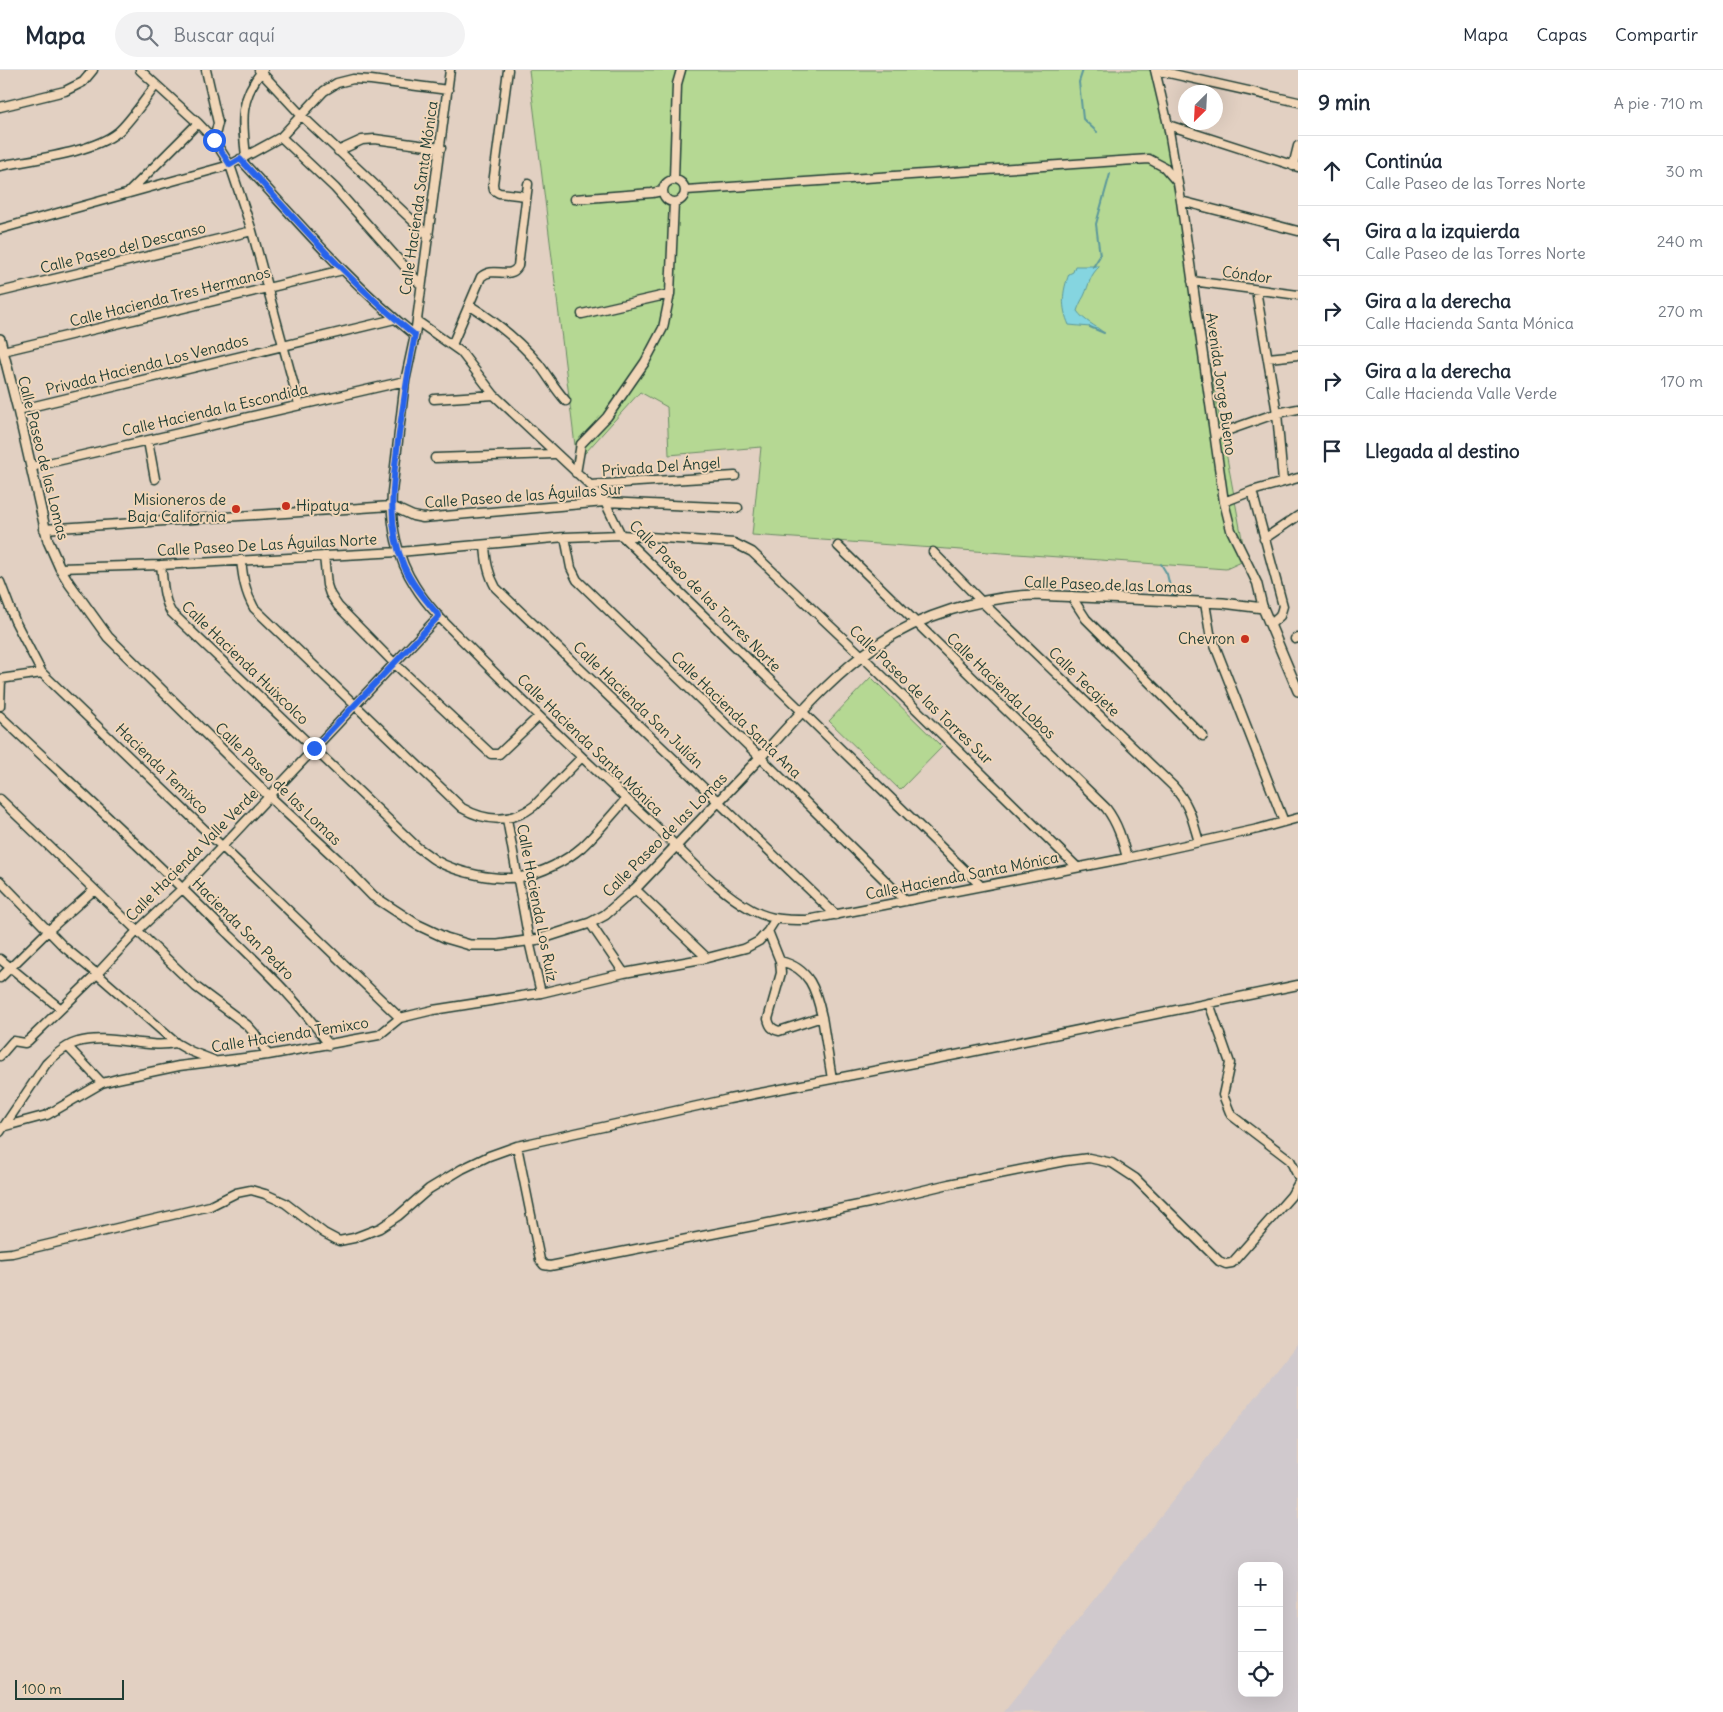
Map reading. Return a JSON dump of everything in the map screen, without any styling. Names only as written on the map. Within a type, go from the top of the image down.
[{"type":"main road","name":"Calle Paseo de las Lomas","points":[[0,339],[50,548],[60,568],[85,606],[108,636],[373,896],[416,924],[446,938],[470,945],[498,945],[540,939],[590,923],[610,910],[635,889],[802,712],[877,644],[916,623],[942,613],[1009,596],[1071,596],[1223,603],[1263,608]]},
{"type":"main road","name":"Avenida Jorge Bueno","points":[[1263,608],[1298,692]]},
{"type":"street","points":[[0,107],[65,91],[83,82],[93,70]]},
{"type":"street","points":[[140,70],[198,123],[214,140],[230,165],[252,231],[299,404]]},
{"type":"street","points":[[206,70],[218,123],[214,140]]},
{"type":"street","name":"Calle Hacienda Santa Mónica","points":[[450,70],[415,335],[405,381],[391,506],[403,565],[415,587],[439,616],[538,717],[676,846],[703,874],[729,895],[752,910],[775,920],[807,920],[1127,858],[1298,818]]},
{"type":"street","points":[[508,70],[493,184],[494,190],[499,193],[526,196]]},
{"type":"street","points":[[674,179],[677,84],[681,70]]},
{"type":"street","points":[[1155,70],[1298,102]]},
{"type":"street","name":"Avenida Jorge Bueno","points":[[1155,70],[1168,125],[1181,201],[1224,502],[1231,530],[1257,583],[1263,608]]},
{"type":"street","points":[[415,335],[395,319],[343,270],[242,158],[242,126],[245,99],[261,71],[302,116],[429,236]]},
{"type":"street","points":[[0,228],[230,165],[281,136],[324,91],[337,83],[353,79],[448,90]]},
{"type":"street","points":[[0,166],[80,150],[102,143],[119,132],[156,85]]},
{"type":"street","points":[[128,193],[198,123]]},
{"type":"street","points":[[1168,125],[1295,167],[1298,146]]},
{"type":"street","points":[[281,136],[335,188],[421,285]]},
{"type":"street","points":[[338,151],[362,140],[375,139],[441,148]]},
{"type":"street","points":[[686,190],[1149,159],[1164,167],[1177,182]]},
{"type":"street","points":[[674,179],[683,184],[686,190],[684,197],[674,202]]},
{"type":"street","points":[[575,200],[662,191],[667,182],[674,179]]},
{"type":"street","points":[[452,345],[481,277],[491,271],[510,273],[515,271],[518,266],[528,184]]},
{"type":"street","points":[[662,191],[665,198],[674,202]]},
{"type":"street","points":[[1181,201],[1298,231]]},
{"type":"street","points":[[576,473],[582,444],[607,417],[645,362],[663,328],[670,294],[674,202]]},
{"type":"street","name":"Calle Paseo del Descanso","points":[[0,292],[252,231]]},
{"type":"street","name":"Calle Hacienda Tres Hermanos","points":[[3,352],[343,270]]},
{"type":"street","name":"Cóndor","points":[[1192,281],[1298,295]]},
{"type":"street","points":[[1256,290],[1278,412],[1283,482]]},
{"type":"street","points":[[582,314],[670,294]]},
{"type":"street","points":[[469,305],[486,315],[515,338],[539,364],[556,390],[566,401]]},
{"type":"street","name":"Privada Hacienda Los Venados","points":[[18,410],[395,319]]},
{"type":"street","name":"Calle Paseo de las Torres Norte","points":[[417,321],[461,352],[494,395],[542,440],[554,454],[590,485],[605,502],[621,535],[981,886]]},
{"type":"street","points":[[1268,358],[1298,355]]},
{"type":"street","name":"Calle Hacienda la Escondida","points":[[31,467],[405,381]]},
{"type":"street","points":[[434,399],[494,395]]},
{"type":"street","points":[[1215,435],[1278,412],[1298,408]]},
{"type":"street","points":[[148,441],[155,479]]},
{"type":"street","points":[[435,458],[554,454]]},
{"type":"street","name":"Privada Del Ángel","points":[[590,485],[735,476]]},
{"type":"street","points":[[1224,502],[1252,491],[1298,478]]},
{"type":"street","points":[[1252,491],[1283,606],[1280,616],[1271,624]]},
{"type":"street","name":"Calle Paseo de las Águilas Sur","points":[[44,529],[391,506],[413,516],[423,518],[605,502],[738,508]]},
{"type":"street","points":[[1264,538],[1298,516]]},
{"type":"street","name":"Calle Paseo De Las Águilas Norte","points":[[60,568],[161,565],[399,552],[565,537],[621,535],[734,543],[744,546]]},
{"type":"street","name":"Calle Hacienda Santa Ana","points":[[565,537],[571,568],[577,580],[760,757],[906,902]]},
{"type":"street","name":"Calle Hacienda San Julián","points":[[484,544],[487,567],[490,578],[496,588],[836,915]]},
{"type":"street","name":"Calle Paseo de las Torres Sur","points":[[744,546],[862,656],[1077,867]]},
{"type":"street","name":"Calle Hacienda Lobos","points":[[838,546],[1106,808],[1116,821],[1121,832],[1127,858]]},
{"type":"street","name":"Calle Tecajete","points":[[933,552],[982,602],[1173,786],[1184,798],[1199,842]]},
{"type":"street","points":[[324,556],[325,574],[330,594],[338,606],[394,663],[491,754],[499,754],[538,717]]},
{"type":"street","points":[[242,560],[247,596],[254,608],[462,808],[475,816],[488,819],[507,819],[526,812],[582,757]]},
{"type":"street","name":"Calle Hacienda Huixcolco","points":[[161,565],[164,596],[171,612],[417,847],[436,861],[453,868],[492,877],[519,877],[532,874],[568,857],[582,847],[626,799]]},
{"type":"street","name":"Hacienda Temixco","points":[[0,582],[15,621],[42,673],[400,1018]]},
{"type":"street","points":[[1071,596],[1086,619],[1203,736]]},
{"type":"street","points":[[1205,603],[1210,634],[1284,822]]},
{"type":"street","name":"Calle Hacienda Valle Verde","points":[[0,1056],[13,1041],[25,1043],[98,974],[137,931],[183,888],[270,797],[439,616]]},
{"type":"street","points":[[0,706],[1,679],[42,673]]},
{"type":"street","name":"Hacienda San Pedro","points":[[0,716],[183,888],[293,998],[311,1018],[329,1045]]},
{"type":"street","points":[[0,799],[196,988],[247,1025],[268,1055]]},
{"type":"street","name":"Calle Hacienda Los Ruíz","points":[[507,819],[519,877],[529,941],[541,993]]},
{"type":"street","points":[[0,881],[75,957],[98,974],[176,1043],[190,1052],[216,1062]]},
{"type":"street","points":[[635,889],[707,958]]},
{"type":"street","points":[[0,978],[49,930],[94,890]]},
{"type":"street","name":"Calle Hacienda Temixco","points":[[3,1129],[47,1115],[102,1083],[179,1066],[268,1055],[379,1035],[400,1018],[445,1008],[541,993],[624,973],[707,958],[746,948],[759,941],[775,920]]},
{"type":"street","points":[[590,923],[624,973]]},
{"type":"street","points":[[768,931],[780,961],[782,973],[768,1019],[770,1026],[779,1031],[822,1017]]},
{"type":"street","points":[[0,959],[61,1009]]},
{"type":"street","points":[[780,961],[793,964],[806,974],[818,999],[832,1079]]},
{"type":"street","points":[[0,1254],[12,1253],[210,1206],[236,1193],[251,1190],[285,1202],[324,1233],[332,1237],[340,1240],[354,1238],[380,1228],[398,1216],[429,1189],[462,1169],[489,1156],[517,1146],[729,1099],[1298,984]]},
{"type":"street","points":[[1209,1003],[1230,1063],[1223,1095],[1231,1115],[1290,1160],[1298,1176]]},
{"type":"street","points":[[3,1129],[46,1064],[55,1055],[76,1042],[92,1040],[152,1045],[176,1043]]},
{"type":"street","points":[[68,1047],[102,1083]]},
{"type":"street","points":[[517,1146],[540,1260],[550,1266],[869,1204],[949,1184],[1055,1162],[1089,1158],[1112,1163],[1135,1178],[1219,1261],[1226,1264],[1232,1263],[1291,1196],[1298,1184]]},
{"type":"shaded area","points":[[1298,1344],[1298,1712],[1004,1712]]},
{"type":"green space","points":[[529,70],[1155,70],[1246,560],[1226,569],[752,535],[761,447],[669,455],[667,407],[640,392],[577,462]]},
{"type":"green space","points":[[871,677],[942,747],[900,790],[829,721]]},
{"type":"water","points":[[1075,266],[1100,266],[1092,276],[1077,311],[1083,318],[1104,333],[1090,327],[1069,325],[1064,306],[1064,293],[1069,274],[1073,272]]},
{"type":"waterway","points":[[1083,70],[1079,82],[1083,119],[1097,132]]},
{"type":"waterway","points":[[1093,267],[1100,256],[1096,224],[1110,174]]},
{"type":"waterway","points":[[1090,327],[1104,333]]},
{"type":"waterway","points":[[1161,564],[1167,574],[1172,595]]},
{"type":"place","name":"Hipatya","points":[[286,506]]},
{"type":"place","name":"Misioneros de Baja California","points":[[236,509]]},
{"type":"place","name":"Chevron","points":[[1245,639]]},
{"type":"route","points":[[214,140],[230,165],[240,159],[343,270],[395,319],[415,335],[405,381],[391,506],[394,532],[403,565],[415,587],[439,616],[314,748]]}]
